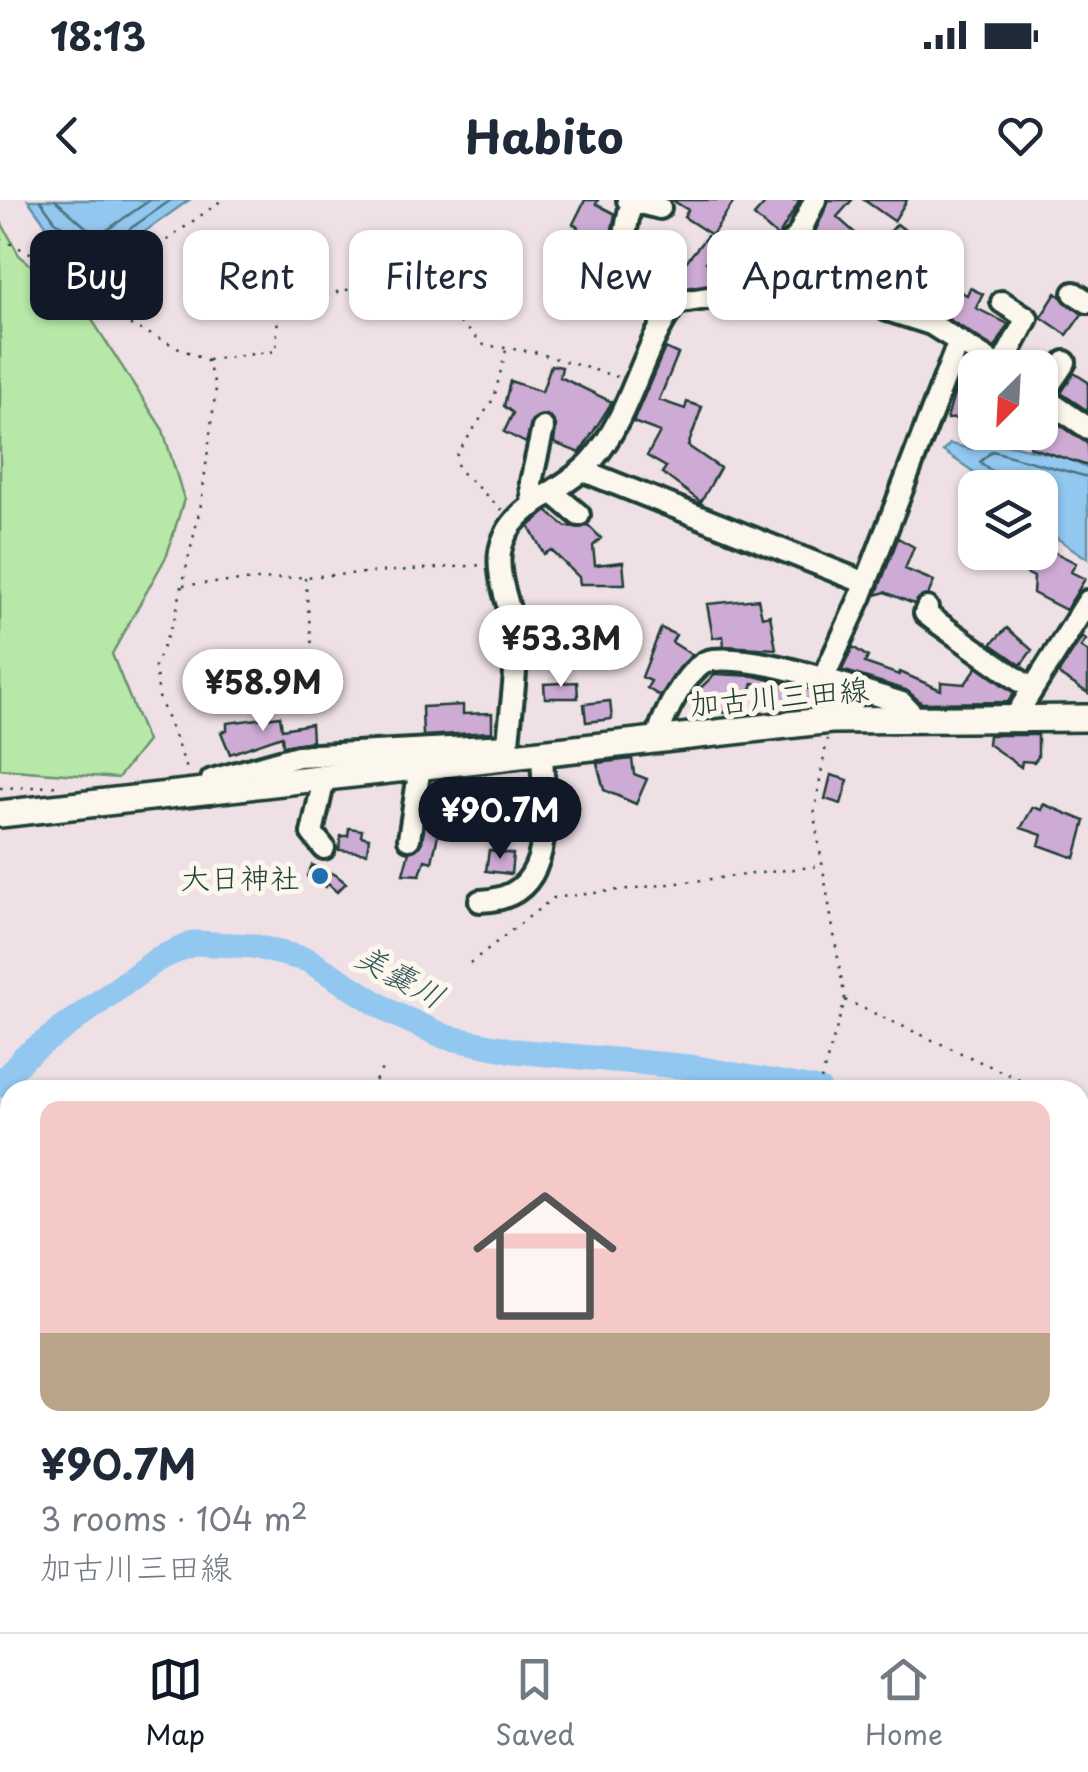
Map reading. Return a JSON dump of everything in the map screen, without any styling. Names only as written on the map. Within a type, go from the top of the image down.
[{"type":"main road","name":"加古川三田線","points":[[0,814],[420,768],[507,751],[542,751],[830,720],[914,716],[1088,718]]},
{"type":"street","points":[[625,230],[630,201],[660,208]]},
{"type":"street","points":[[800,230],[807,202]]},
{"type":"street","points":[[1002,302],[1027,318],[1010,350]]},
{"type":"street","points":[[204,794],[212,780],[278,758],[507,751],[516,640],[500,566],[506,533],[532,506],[586,468],[614,433],[667,320]]},
{"type":"street","points":[[918,320],[974,350]]},
{"type":"street","points":[[822,679],[861,596],[862,582],[959,341]]},
{"type":"street","points":[[1058,372],[1065,362]]},
{"type":"street","points":[[1058,407],[1088,428]]},
{"type":"street","points":[[532,506],[532,482],[543,428]]},
{"type":"street","points":[[586,468],[684,512],[862,582]]},
{"type":"street","points":[[553,493],[580,515]]},
{"type":"street","points":[[1015,718],[1030,688],[1088,601]]},
{"type":"street","points":[[927,608],[925,613],[934,620],[1030,688]]},
{"type":"street","points":[[658,739],[684,685],[698,666],[712,660],[822,679],[902,703],[914,716]]},
{"type":"street","points":[[480,901],[498,901],[530,882],[539,868],[544,838],[542,751]]},
{"type":"street","points":[[408,840],[420,768]]},
{"type":"street","points":[[324,779],[312,833],[324,848]]},
{"type":"path","points":[[163,243],[222,200]]},
{"type":"path","points":[[0,240],[30,252]]},
{"type":"path","points":[[126,320],[207,360],[276,351],[278,313],[343,290],[416,288],[428,294],[484,346],[534,352],[636,382]]},
{"type":"path","points":[[506,350],[494,398],[456,456],[458,469],[514,522]]},
{"type":"path","points":[[204,794],[155,680],[155,666],[183,585],[212,437],[216,388],[207,360]]},
{"type":"path","points":[[183,585],[500,566]]},
{"type":"path","points":[[304,577],[314,668]]},
{"type":"path","points":[[821,1080],[845,1000],[814,815],[830,720]]},
{"type":"path","points":[[470,963],[553,898],[821,866]]},
{"type":"path","points":[[845,1000],[1020,1080]]},
{"type":"path","points":[[376,1080],[384,1067]]},
{"type":"green space","points":[[0,220],[19,255],[30,264],[30,320],[92,320],[163,430],[184,499],[167,555],[112,654],[147,741],[118,778],[0,769]]},
{"type":"water","points":[[28,200],[189,200],[147,230],[49,229]]},
{"type":"water","points":[[950,444],[958,446],[958,450],[1032,450],[1067,458],[1088,469],[1088,559],[1058,539],[1058,470],[971,470],[943,451]]},
{"type":"building","points":[[585,200],[598,200],[596,204],[615,214],[612,230],[576,230],[578,227],[573,224]]},
{"type":"building","points":[[672,200],[735,200],[715,230],[707,232],[684,217],[688,210]]},
{"type":"building","points":[[768,200],[800,200],[782,230],[770,230],[754,216]]},
{"type":"building","points":[[829,200],[852,200],[837,217],[852,230],[816,230]]},
{"type":"building","points":[[864,200],[907,200],[894,221]]},
{"type":"building","points":[[707,236],[707,284],[687,288],[687,261]]},
{"type":"building","points":[[970,288],[983,294],[976,308],[1008,324],[995,348],[950,320],[964,320],[964,294],[967,295]]},
{"type":"building","points":[[1056,293],[1082,314],[1067,335],[1041,317]]},
{"type":"building","points":[[665,348],[678,354],[659,400],[685,409],[687,402],[702,407],[688,446],[720,468],[701,502],[662,473],[666,467],[647,456],[660,432],[633,422]]},
{"type":"building","points":[[551,365],[562,367],[560,377],[612,402],[580,453],[554,443],[556,425],[547,415],[532,420],[526,443],[504,432],[513,413],[504,406],[510,381],[542,392]]},
{"type":"building","points":[[1074,373],[1088,382],[1088,411],[1061,393]]},
{"type":"building","points":[[957,384],[958,384],[958,419],[947,419]]},
{"type":"building","points":[[1058,424],[1088,444],[1088,466],[1039,450],[1058,450]]},
{"type":"building","points":[[547,511],[566,527],[588,525],[601,538],[593,546],[595,565],[623,562],[625,584],[580,584],[579,577],[551,550],[544,554],[529,526]]},
{"type":"building","points":[[898,538],[914,547],[905,569],[934,581],[928,595],[914,604],[885,592],[876,595]]},
{"type":"building","points":[[1058,554],[1076,563],[1071,572],[1085,579],[1066,610],[1033,593],[1034,577],[1020,570],[1058,570]]},
{"type":"building","points":[[758,599],[762,617],[770,615],[776,649],[724,646],[723,636],[713,638],[707,604]]},
{"type":"building","points":[[661,628],[676,635],[672,642],[692,655],[660,696],[647,688],[651,681],[642,677]]},
{"type":"building","points":[[1007,628],[1032,650],[1021,665],[991,644]]},
{"type":"building","points":[[1082,637],[1086,640],[1081,647],[1088,652],[1088,693],[1058,674]]},
{"type":"building","points":[[853,647],[868,657],[865,663],[899,675],[900,672],[941,690],[941,682],[965,684],[977,667],[1014,693],[1008,702],[922,703],[906,690],[842,670]]},
{"type":"building","points":[[715,674],[754,676],[821,692],[819,705],[793,708],[773,704],[777,688],[753,683],[743,714],[729,715],[692,696]]},
{"type":"building","points":[[577,682],[578,698],[545,698],[544,684]]},
{"type":"building","points":[[610,701],[612,719],[586,722],[584,704]]},
{"type":"building","points":[[463,705],[463,714],[492,713],[492,732],[423,736],[422,707]]},
{"type":"building","points":[[280,716],[282,729],[311,724],[312,741],[283,746],[282,736],[230,754],[221,732],[227,730],[227,723]]},
{"type":"building","points":[[989,735],[1038,735],[1038,757],[1034,762],[1022,761],[1021,767],[988,744]]},
{"type":"building","points":[[632,759],[634,774],[647,779],[636,804],[604,790],[597,763]]},
{"type":"building","points":[[831,775],[848,780],[841,804],[825,799]]},
{"type":"building","points":[[430,794],[452,799],[451,814],[460,818],[455,831],[446,828],[445,836],[438,835],[432,862],[425,860],[420,875],[403,874],[409,852],[422,842]]},
{"type":"building","points":[[1043,804],[1085,821],[1075,858],[1039,845],[1042,835],[1021,828],[1033,807],[1042,810]]},
{"type":"building","points":[[349,828],[362,830],[361,836],[369,838],[367,853],[339,850],[341,836],[348,836]]},
{"type":"building","points":[[489,850],[513,854],[511,874],[486,871]]},
{"type":"building","points":[[312,865],[346,883],[337,892],[327,883],[326,887],[310,879],[307,876]]},
{"type":"waterway","name":"美嚢川","points":[[4,1080],[24,1057],[158,959],[194,943],[253,946],[308,960],[392,1013],[446,1037],[515,1051],[691,1067],[763,1080]]},
{"type":"place","name":"大日神社","points":[[320,876]]}]
